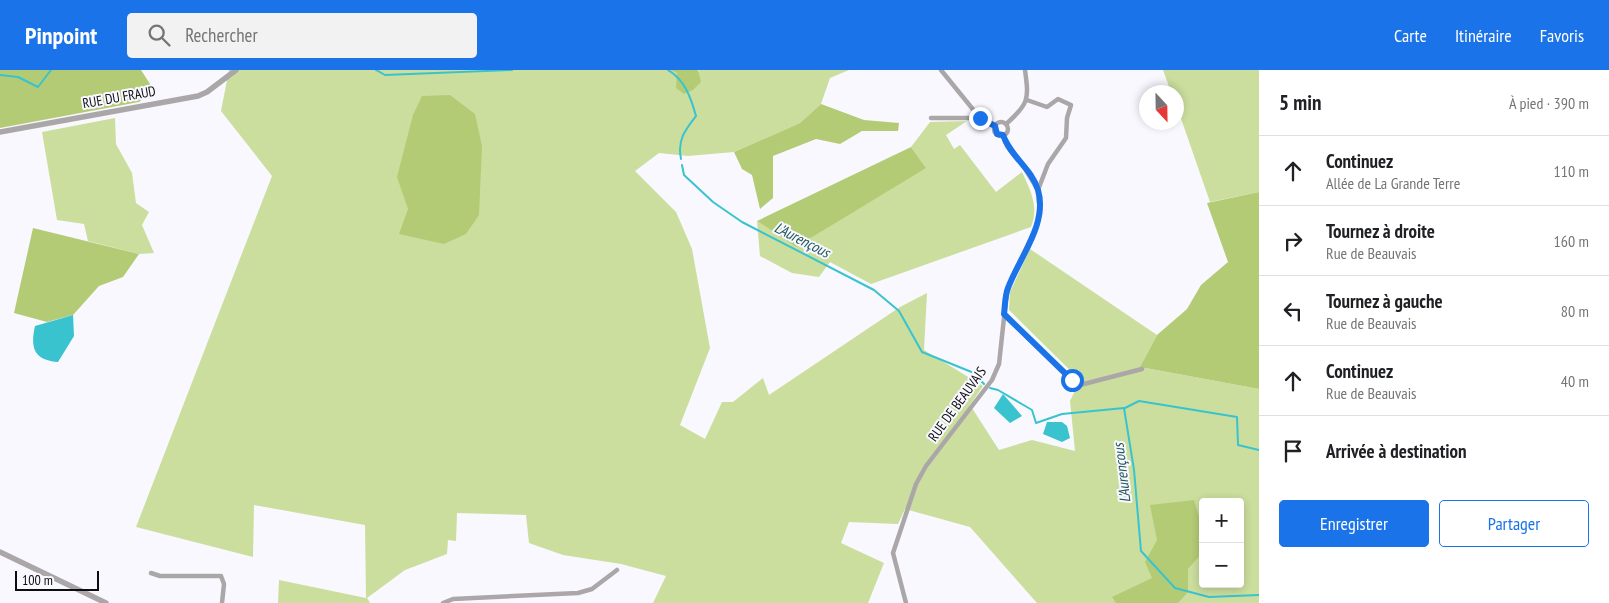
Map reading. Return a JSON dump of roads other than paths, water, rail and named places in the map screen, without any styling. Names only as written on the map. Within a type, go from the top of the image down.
[{"type":"street","name":"RUE DU FRAUD","points":[[0,132],[198,96],[213,88],[236,70]]},
{"type":"street","points":[[941,70],[980,118],[995,126],[997,134],[1003,135],[1008,130],[1006,124]]},
{"type":"street","points":[[1006,124],[1027,100],[1029,94],[1025,70]]},
{"type":"street","points":[[1027,100],[1047,107],[1058,99],[1072,105],[1067,118],[1066,138],[1048,164],[1038,190]]},
{"type":"street","points":[[930,118],[980,118]]},
{"type":"street","points":[[995,126],[1000,122],[1006,124]]},
{"type":"street","name":"RUE DE BEAUVAIS","points":[[906,603],[893,553],[916,484],[926,466],[992,380],[999,364],[1007,290],[1037,225],[1040,214],[1038,190],[1024,167],[1007,146],[1003,135]]},
{"type":"street","points":[[1004,314],[1059,368],[1080,385],[1142,369]]},
{"type":"street","points":[[0,552],[106,603]]},
{"type":"street","points":[[443,603],[453,599],[578,593],[592,589],[617,570]]},
{"type":"street","points":[[151,573],[160,576],[221,576],[224,584],[222,603]]},
{"type":"water","points":[[73,315],[74,336],[58,362],[39,356],[33,341],[35,326]]},
{"type":"water","points":[[1003,394],[1022,416],[1010,423],[994,408]]},
{"type":"water","points":[[1047,422],[1062,422],[1067,426],[1070,438],[1062,442],[1043,434]]},
{"type":"waterway","name":"L'Aurençous","points":[[0,75],[18,77],[38,87],[51,70]]},
{"type":"waterway","name":"L'Aurençous","points":[[376,70],[385,75],[512,70]]},
{"type":"waterway","name":"L'Aurençous","points":[[668,70],[683,84],[696,116],[685,131],[681,141],[681,159]]},
{"type":"waterway","name":"L'Aurençous","points":[[682,165],[684,175],[713,202],[742,222],[874,290],[899,311],[922,352],[974,373],[984,384]]},
{"type":"waterway","name":"L'Aurençous","points":[[990,388],[998,390],[1032,410],[1036,423],[1062,414],[1124,408],[1134,470],[1141,551],[1175,588],[1209,597],[1259,595]]},
{"type":"waterway","points":[[1125,408],[1139,401],[1237,417],[1238,445],[1259,450]]}]
